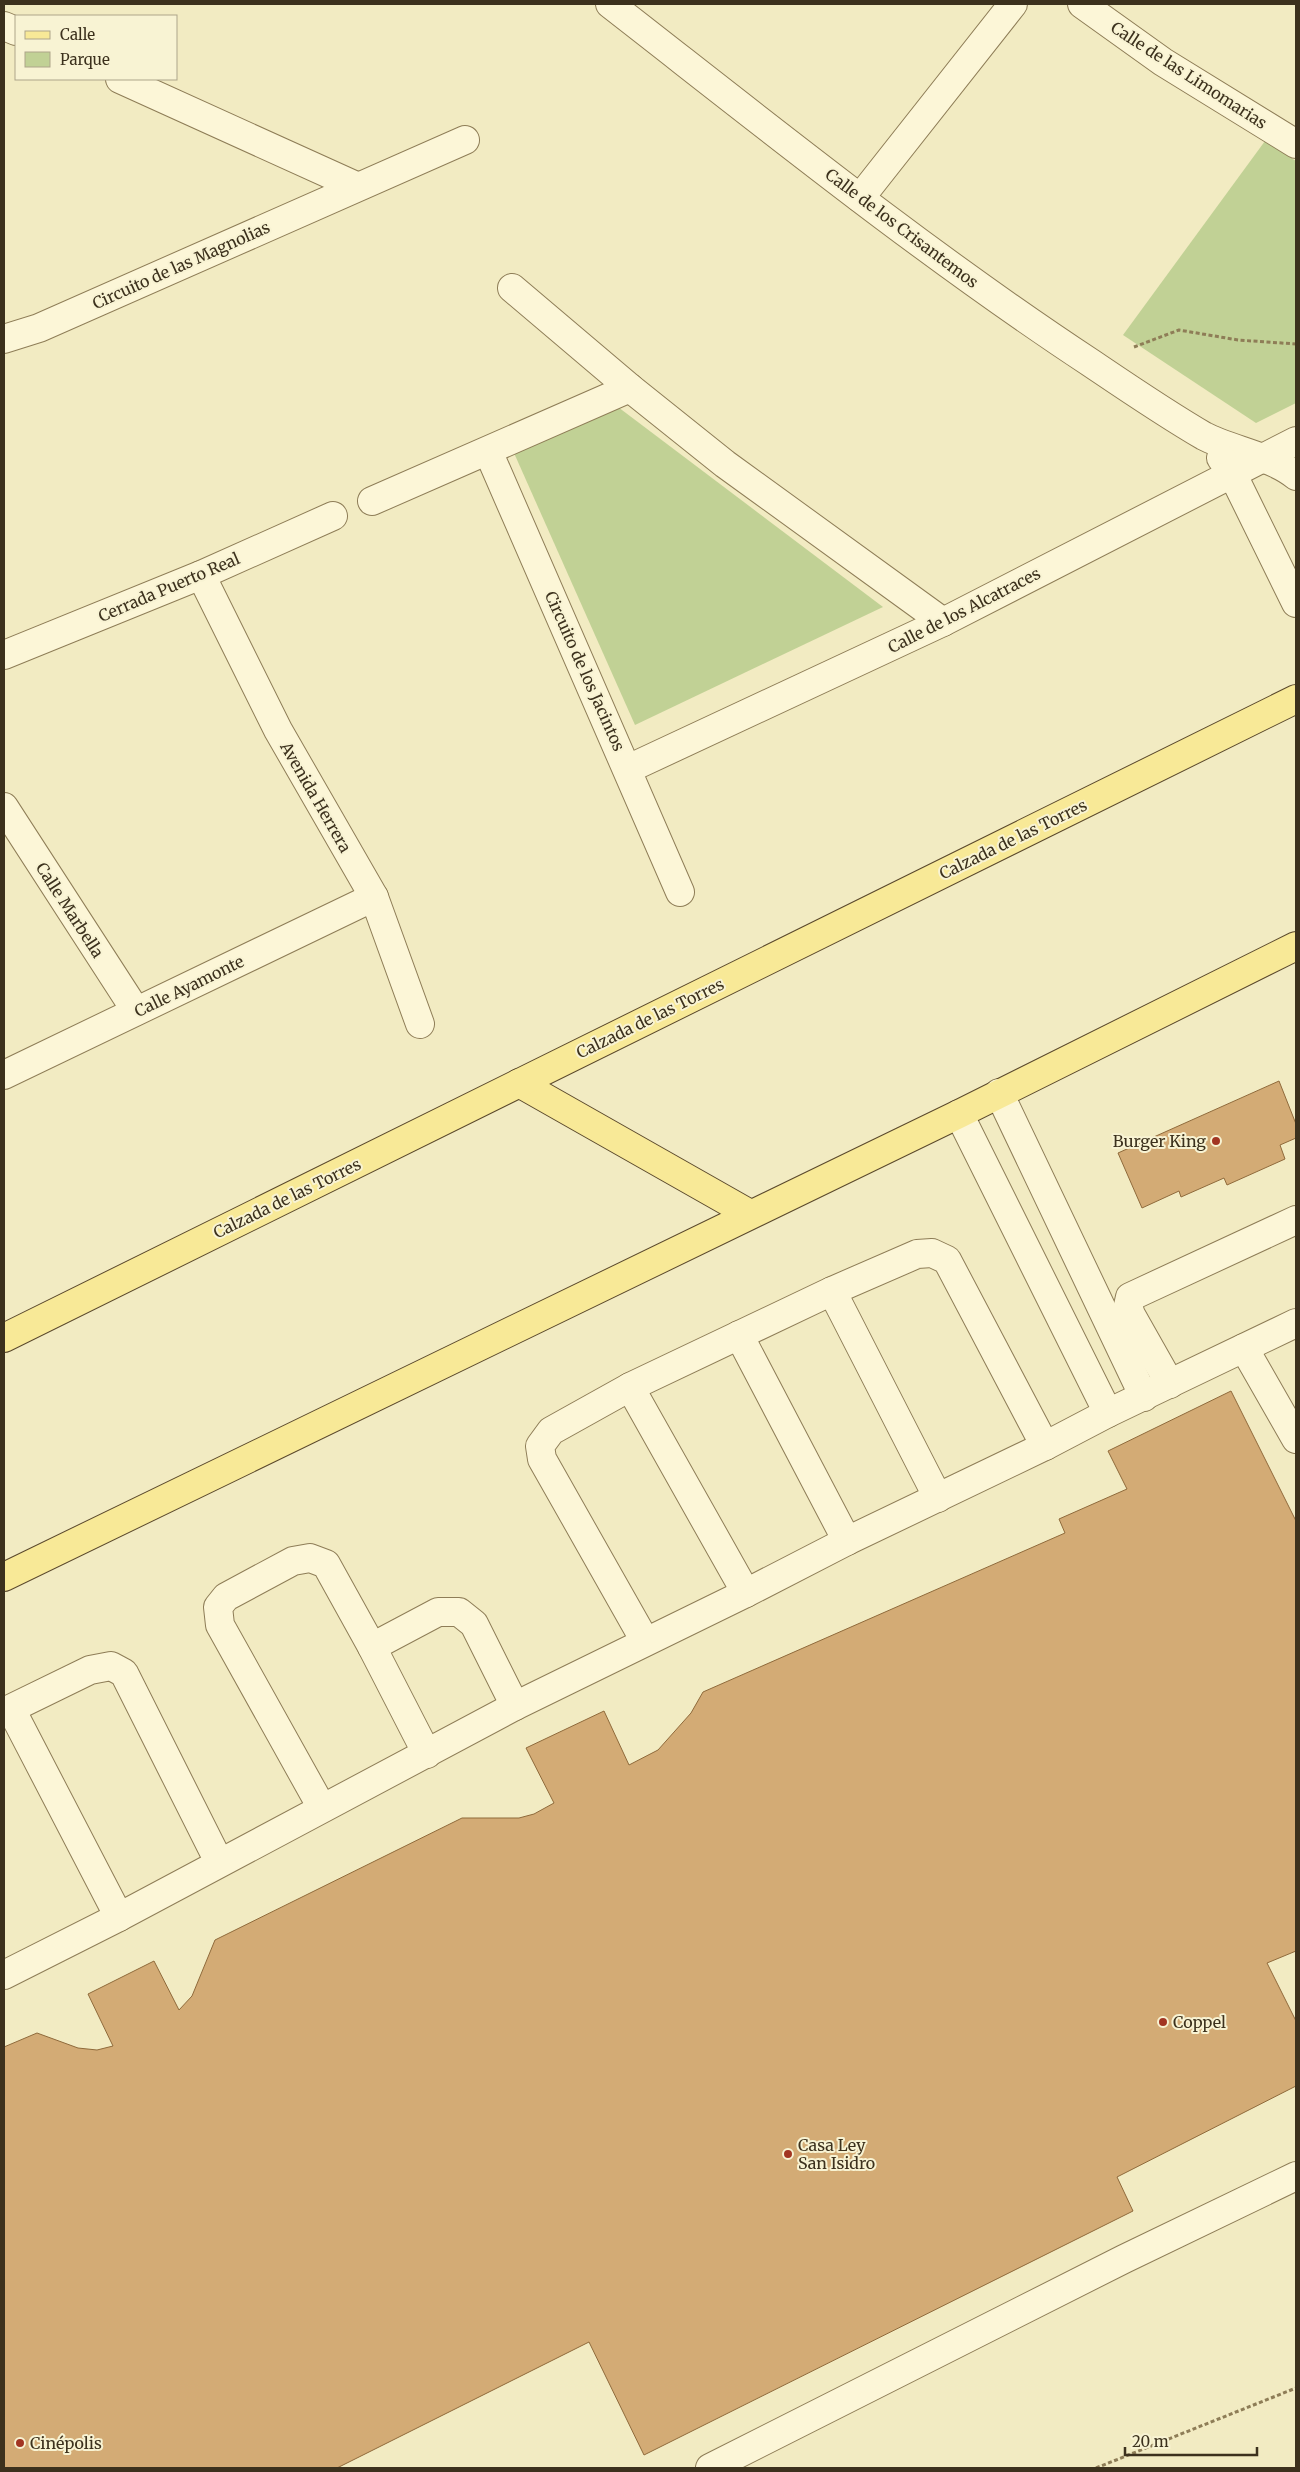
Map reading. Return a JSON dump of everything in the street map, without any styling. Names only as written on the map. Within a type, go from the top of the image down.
[{"type":"main road","name":"Calzada de las Torres","points":[[4,1338],[1296,699]]},
{"type":"main road","points":[[4,1577],[959,1114],[1296,946]]},
{"type":"main road","points":[[519,1083],[750,1214]]},
{"type":"street","name":"Calle de los Crisantemos","points":[[610,4],[860,198],[981,287],[1090,363],[1206,436],[1261,458],[1296,476]]},
{"type":"street","points":[[860,198],[1013,4]]},
{"type":"street","name":"Calle de las Limomarias","points":[[1082,4],[1164,62],[1296,144]]},
{"type":"street","points":[[122,80],[356,186]]},
{"type":"street","name":"Circuito de las Magnolias","points":[[4,339],[39,328],[356,186],[466,140]]},
{"type":"street","points":[[512,288],[630,388],[725,464],[943,622]]},
{"type":"street","points":[[372,501],[630,388]]},
{"type":"street","name":"Calle de los Crisantemos","points":[[1206,436],[1232,472],[1296,603]]},
{"type":"street","name":"Calle de los Alcatraces","points":[[628,769],[943,622],[1232,472],[1296,441]]},
{"type":"street","name":"Circuito de los Jacintos","points":[[488,450],[680,892]]},
{"type":"street","name":"Cerrada Puerto Real","points":[[4,655],[201,575],[333,516]]},
{"type":"street","name":"Avenida Herrera","points":[[201,575],[278,730],[374,897],[420,1024]]},
{"type":"street","name":"Calle Marbella","points":[[4,808],[136,1011]]},
{"type":"street","name":"Calle Ayamonte","points":[[4,1075],[374,897]]},
{"type":"street","points":[[999,1093],[1144,1397]]},
{"type":"street","points":[[959,1114],[1108,1413]]},
{"type":"street","points":[[1170,1384],[1131,1315],[1128,1306],[1130,1297],[1296,1220]]},
{"type":"street","points":[[644,1641],[542,1459],[540,1446],[551,1431],[630,1387],[832,1291],[917,1254],[932,1253],[947,1260],[1045,1446]]},
{"type":"street","points":[[832,1291],[938,1498]]},
{"type":"street","points":[[7,1967],[119,1917],[219,1862],[644,1641],[746,1593],[847,1541],[1296,1323]]},
{"type":"street","points":[[739,1335],[847,1541]]},
{"type":"street","points":[[1244,1348],[1296,1439]]},
{"type":"street","points":[[630,1387],[746,1593]]},
{"type":"street","points":[[322,1808],[220,1625],[218,1607],[226,1598],[293,1561],[310,1558],[326,1564],[372,1647],[427,1754]]},
{"type":"street","points":[[372,1647],[438,1612],[459,1612],[474,1624],[516,1706]]},
{"type":"street","points":[[119,1917],[7,1710],[90,1670],[111,1666],[124,1673],[219,1862]]},
{"type":"street","points":[[710,2468],[1124,2259],[1296,2176]]},
{"type":"path","points":[[1090,363],[1179,330],[1238,340],[1296,344]]},
{"type":"path","points":[[1096,2468],[1296,2388]]},
{"type":"green space","points":[[1265,141],[1296,161],[1296,403],[1256,423],[1123,335]]},
{"type":"green space","points":[[614,404],[883,607],[635,725],[514,453]]},
{"type":"building","name":"Burger King","points":[[1279,1081],[1296,1124],[1296,1138],[1280,1145],[1285,1159],[1227,1185],[1224,1178],[1181,1197],[1179,1191],[1142,1208],[1118,1153]]},
{"type":"building","points":[[1231,1391],[1296,1521],[1296,1951],[1267,1963],[1296,2021],[1296,2086],[1117,2177],[1133,2211],[644,2455],[589,2342],[337,2468],[4,2468],[4,2047],[37,2033],[78,2048],[97,2050],[113,2046],[88,1994],[154,1961],[179,2010],[192,1996],[215,1940],[462,1818],[519,1818],[534,1814],[554,1803],[526,1748],[604,1711],[629,1765],[658,1750],[691,1713],[703,1692],[1065,1533],[1059,1519],[1127,1489],[1108,1451]]},
{"type":"place","name":"Burger King","points":[[1216,1141]]},
{"type":"place","name":"Coppel","points":[[1163,2022]]},
{"type":"place","name":"Casa Ley San Isidro","points":[[788,2154]]},
{"type":"place","name":"Cinépolis","points":[[20,2443]]}]
